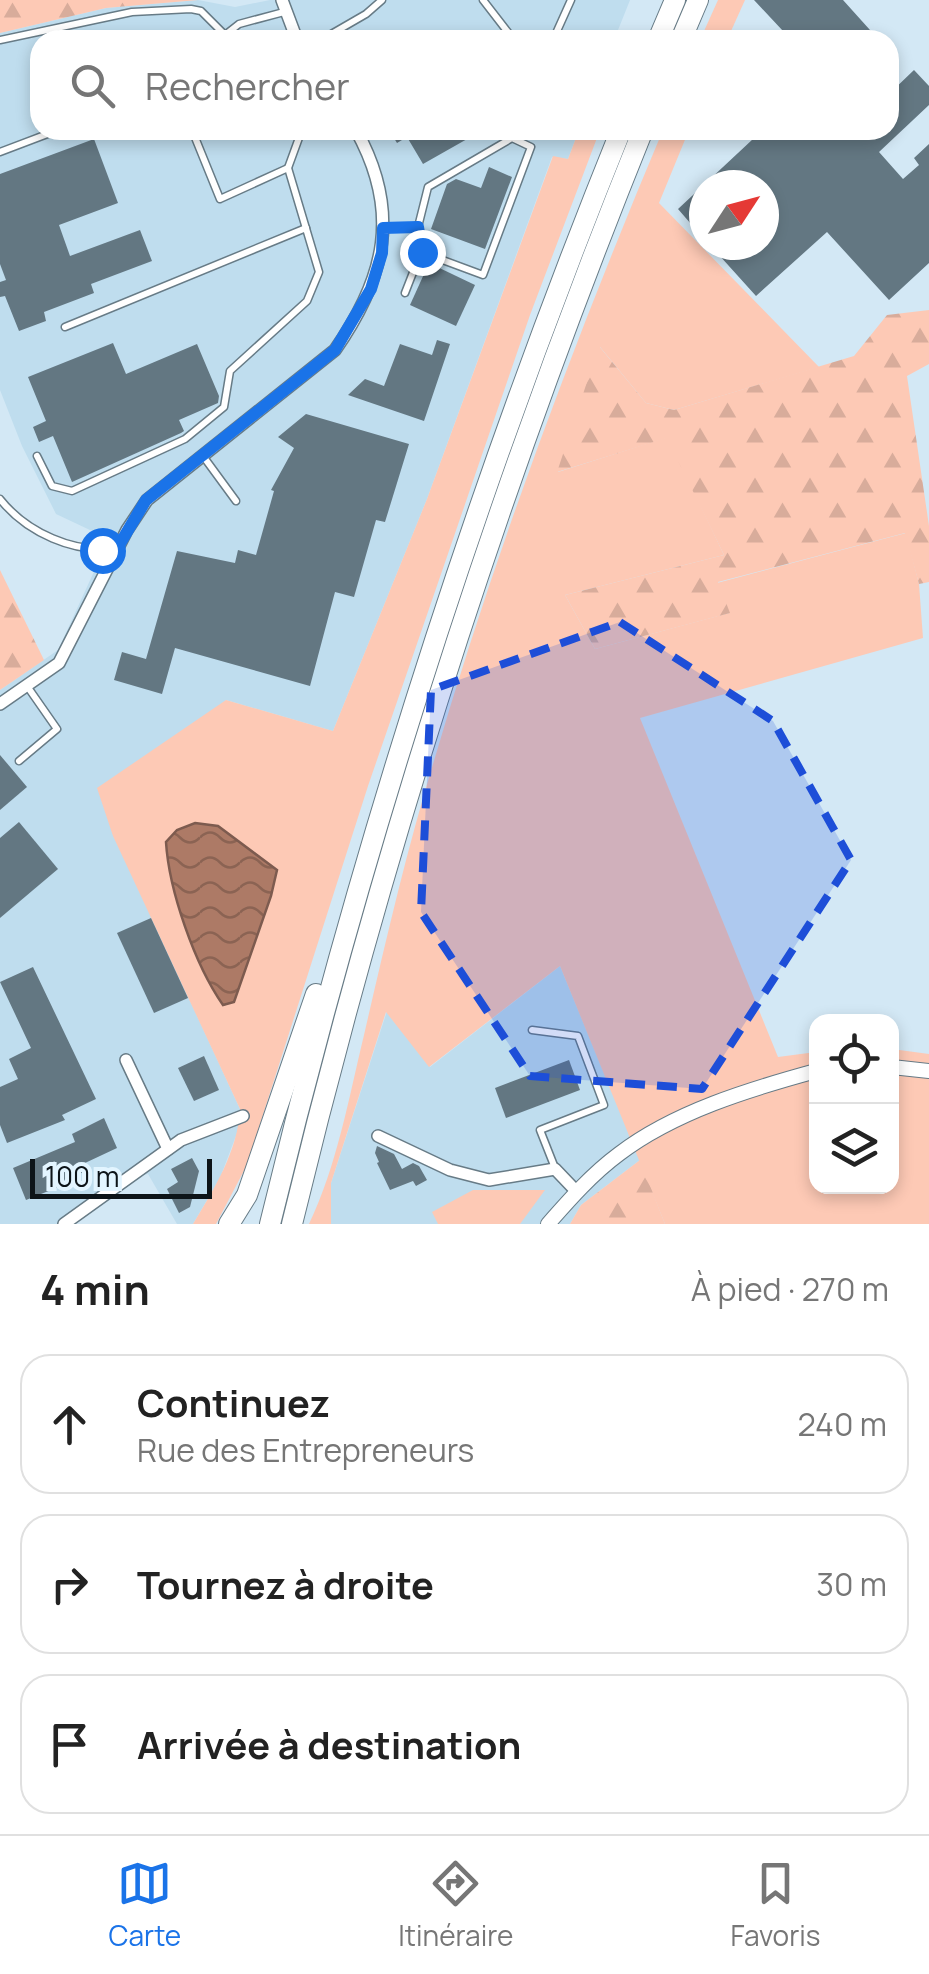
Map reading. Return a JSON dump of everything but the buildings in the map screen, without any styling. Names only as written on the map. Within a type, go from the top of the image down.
[{"type":"highway","points":[[662,30],[675,0]]},
{"type":"highway","points":[[685,30],[698,0]]},
{"type":"highway","points":[[270,1224],[334,972],[406,731],[478,509],[617,140]]},
{"type":"highway","points":[[292,1224],[377,898],[469,602],[563,336],[640,140]]},
{"type":"highway","points":[[229,1224],[247,1195],[321,976],[334,972]]},
{"type":"highway","points":[[307,1224],[334,1093],[327,1083]]},
{"type":"street","points":[[283,6],[293,30]]},
{"type":"street","points":[[0,704],[59,663],[146,500],[335,350],[371,289],[382,253],[379,186],[360,140]]},
{"type":"street","points":[[126,1060],[168,1149]]},
{"type":"street","points":[[899,1067],[929,1071]]},
{"type":"street","points":[[551,1224],[576,1191],[617,1155],[662,1128],[742,1094],[809,1073]]},
{"type":"street","points":[[64,1224],[182,1140],[243,1116]]},
{"type":"street","points":[[378,1136],[450,1170],[489,1180],[556,1169],[576,1191]]},
{"type":"lane","points":[[338,30],[382,0]]},
{"type":"lane","points":[[483,0],[506,30]]},
{"type":"lane","points":[[558,30],[571,0]]},
{"type":"lane","points":[[233,30],[283,6]]},
{"type":"lane","points":[[47,30],[132,12],[191,8],[201,12],[218,30]]},
{"type":"lane","points":[[0,40],[30,34]]},
{"type":"lane","points":[[0,152],[32,140]]},
{"type":"lane","points":[[196,140],[220,199],[288,168]]},
{"type":"lane","points":[[37,456],[52,486],[72,490],[185,439],[215,418],[224,407],[230,371],[308,301],[318,272],[288,168],[298,140]]},
{"type":"lane","points":[[405,293],[422,252],[418,227],[428,187],[509,140]]},
{"type":"lane","points":[[422,252],[482,275],[531,147],[516,140]]},
{"type":"lane","points":[[383,228],[418,227]]},
{"type":"lane","points":[[65,327],[306,228]]},
{"type":"lane","points":[[202,455],[236,501]]},
{"type":"lane","points":[[0,498],[29,527],[59,540],[87,550],[118,547]]},
{"type":"lane","points":[[19,760],[57,729],[27,686]]},
{"type":"lane","points":[[532,1030],[578,1036],[604,1105],[540,1130],[556,1169]]},
{"type":"highlighted area","points":[[620,622],[773,721],[851,860],[702,1089],[530,1076],[421,912],[431,690]]},
{"type":"shaded area","points":[[198,0],[235,7],[270,0],[630,0],[618,30],[30,30],[30,140],[575,140],[568,159],[552,157],[427,499],[333,731],[226,700],[114,836],[240,1109],[239,1128],[220,1178],[193,1224],[177,1224],[148,1174],[120,1179],[64,1224],[0,1224],[0,690],[58,650],[109,539],[56,514],[0,390],[0,33],[106,8]]},
{"type":"shaded area","points":[[560,966],[640,1160],[581,1205],[570,1224],[331,1224],[331,1183],[387,1011],[430,1067]]},
{"type":"green space","points":[[0,0],[198,0],[106,8],[0,33]]},
{"type":"green space","points":[[718,0],[745,0],[732,30],[704,30]]},
{"type":"green space","points":[[575,140],[596,140],[530,315],[368,786],[247,1165],[216,1224],[193,1224],[230,1155],[240,1109],[113,836],[97,788],[226,700],[333,731],[427,499],[553,156],[568,159]]},
{"type":"green space","points":[[659,140],[685,140],[659,203],[689,234],[689,260],[715,260],[819,367],[674,410],[646,403],[600,347],[558,472],[668,437],[724,555],[565,595],[595,649],[729,613],[717,583],[906,533],[919,584],[923,638],[640,718],[778,1057],[809,1053],[809,1194],[899,1194],[899,1050],[929,1054],[929,1224],[665,1224],[560,966],[429,1067],[386,1012],[331,1183],[331,1224],[309,1224],[335,1155],[414,831],[457,684],[569,365]]},
{"type":"green space","points":[[929,310],[929,364],[907,376],[929,526],[929,582],[919,584],[905,533],[718,582],[730,613],[595,649],[565,595],[724,555],[667,438],[557,472],[599,346],[646,403],[674,410],[854,356],[887,315]]},
{"type":"green space","points":[[0,570],[44,660],[0,690]]},
{"type":"green space","points":[[640,1160],[665,1224],[570,1224],[581,1205]]},
{"type":"green space","points":[[473,1190],[545,1190],[520,1224],[438,1224],[432,1212]]},
{"type":"water","points":[[195,823],[218,826],[277,870],[234,1002],[223,1005],[193,949],[168,861],[166,842],[177,830]]},
{"type":"route","points":[[102,550],[118,547],[146,500],[335,350],[371,289],[382,253],[383,228],[418,227],[422,252]]}]
